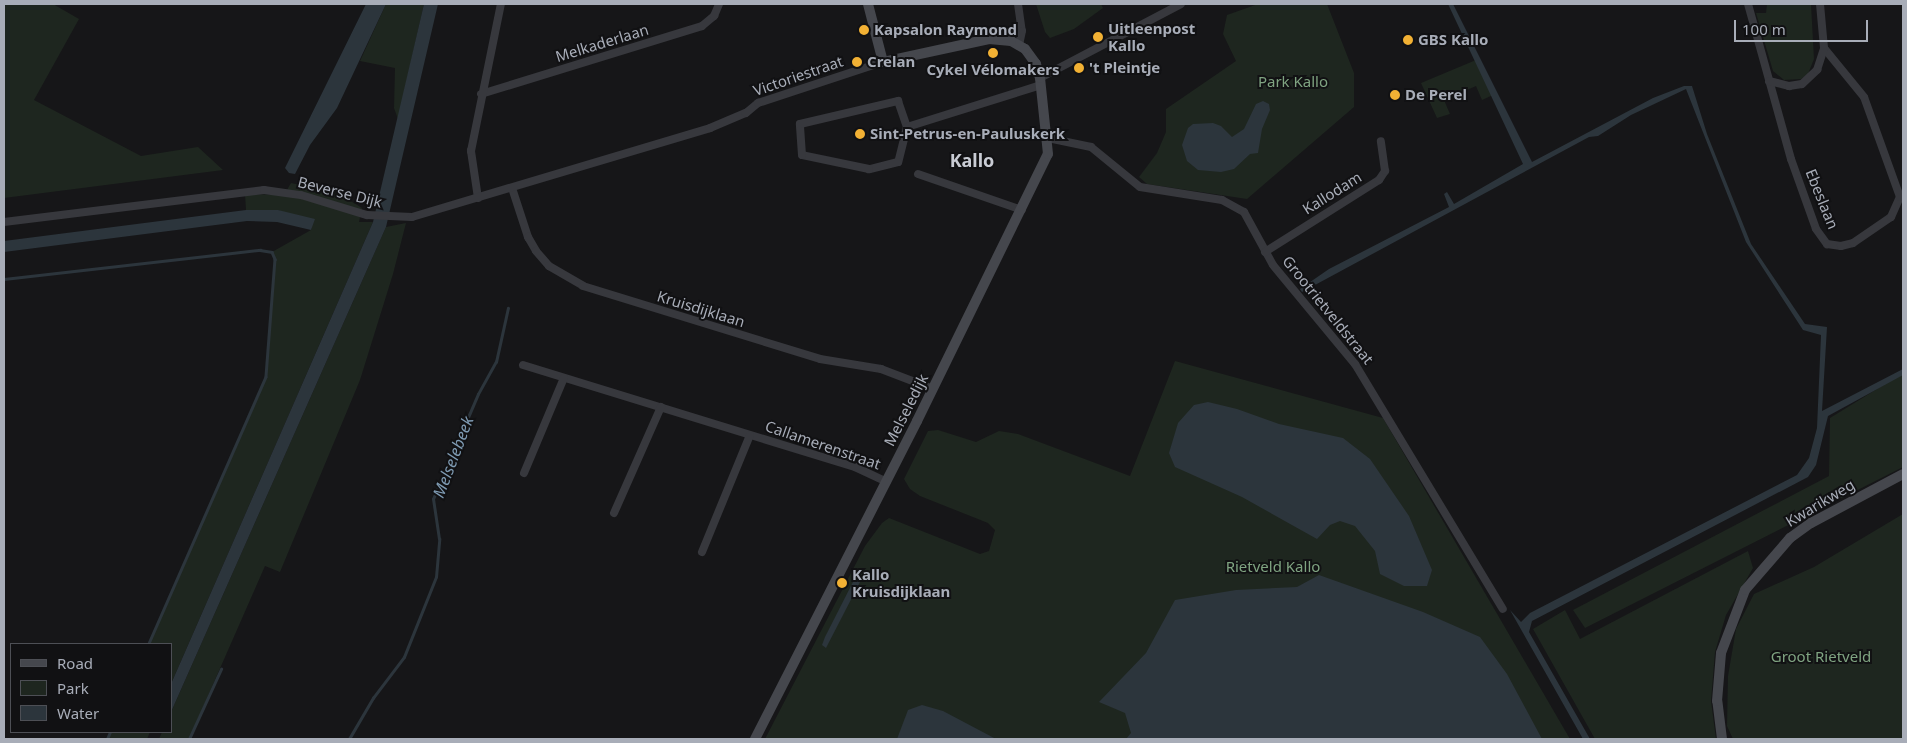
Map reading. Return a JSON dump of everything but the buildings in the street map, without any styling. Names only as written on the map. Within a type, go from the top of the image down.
[{"type":"main road","points":[[868,4],[883,62]]},
{"type":"main road","name":"Victoriestraat","points":[[883,62],[989,39],[1003,39],[1019,45]]},
{"type":"main road","points":[[1019,45],[1030,55],[1041,81]]},
{"type":"main road","name":"Melseledijk","points":[[755,739],[887,482],[1045,163],[1048,138],[1041,81]]},
{"type":"main road","name":"Kwarikweg","points":[[1722,739],[1717,701],[1721,653],[1745,590],[1790,538],[1811,523],[1903,474]]},
{"type":"street","points":[[478,198],[470,151],[501,4]]},
{"type":"street","name":"Melkaderlaan","points":[[481,94],[702,26],[714,16],[719,4]]},
{"type":"street","points":[[1018,4],[1022,31],[1019,45]]},
{"type":"street","points":[[907,127],[1041,81],[1181,4]]},
{"type":"street","name":"Ebeslaan","points":[[1748,4],[1769,81],[1816,229],[1827,244],[1848,245],[1891,216],[1900,197],[1864,98],[1824,48]]},
{"type":"street","points":[[1769,81],[1789,86],[1802,84],[1817,70],[1824,48],[1820,4]]},
{"type":"street","name":"Victoriestraat","points":[[746,113],[758,103],[883,62]]},
{"type":"street","points":[[898,101],[907,127],[898,162],[869,169],[820,160],[805,156],[801,152],[800,124],[898,101]]},
{"type":"street","name":"Beverse Dijk","points":[[4,222],[264,190],[301,195],[368,215],[394,218],[429,213],[710,128],[746,113]]},
{"type":"street","name":"Grootrietveldstraat","points":[[1048,138],[1078,142],[1091,147],[1140,187],[1230,202],[1244,212],[1265,252],[1355,364],[1504,609]]},
{"type":"street","name":"Kallodam","points":[[1265,252],[1379,180],[1385,166],[1379,148],[1381,141]]},
{"type":"street","points":[[918,174],[1022,210]]},
{"type":"street","name":"Kruisdijklaan","points":[[512,188],[528,237],[536,251],[548,266],[583,286],[820,360],[882,369],[933,388]]},
{"type":"street","name":"Callamerenstraat","points":[[523,365],[855,467],[887,482]]},
{"type":"street","points":[[524,473],[564,378]]},
{"type":"street","points":[[614,513],[661,408]]},
{"type":"street","name":"Callamerenstraat","points":[[702,552],[750,435]]},
{"type":"green space","points":[[4,4],[53,4],[79,19],[34,100],[141,156],[198,147],[223,170],[4,198]]},
{"type":"green space","points":[[386,4],[424,4],[398,119],[394,108],[395,68],[360,61]]},
{"type":"green space","points":[[1036,4],[1101,4],[1103,8],[1074,29],[1050,38],[1045,32]]},
{"type":"green space","name":"Park Kallo","points":[[1258,4],[1327,4],[1354,73],[1354,107],[1247,199],[1147,184],[1139,177],[1157,153],[1166,132],[1166,109],[1236,61],[1223,34],[1227,15]]},
{"type":"green space","points":[[1767,4],[1811,4],[1814,59],[1808,74],[1801,79],[1784,80],[1773,71],[1756,13],[1766,13]]},
{"type":"green space","points":[[1476,60],[1493,95],[1482,100],[1476,86],[1444,100],[1450,114],[1437,118],[1421,83]]},
{"type":"green space","points":[[291,183],[338,193],[362,208],[359,222],[373,222],[172,682],[172,643],[149,643],[266,377],[275,259],[272,252],[311,230],[312,225],[278,210],[246,210],[245,194],[284,195]]},
{"type":"green space","points":[[406,223],[393,274],[360,380],[280,572],[265,566],[189,739],[159,739],[162,733],[172,733],[172,710],[386,227]]},
{"type":"green space","name":"Rietveld Kallo","points":[[1175,361],[1383,418],[1570,739],[765,739],[865,546],[882,523],[889,518],[980,554],[989,551],[995,530],[988,523],[920,496],[910,489],[904,479],[928,431],[938,430],[976,442],[999,431],[1018,434],[1130,476]]},
{"type":"green space","points":[[1903,373],[1903,467],[1585,628],[1573,610],[1829,476],[1830,418]]},
{"type":"green space","name":"Groot Rietveld","points":[[1903,514],[1903,739],[1733,739],[1727,726],[1728,676],[1736,629],[1754,594],[1814,567]]},
{"type":"green space","points":[[1748,551],[1753,568],[1726,615],[1715,652],[1711,701],[1716,739],[1595,739],[1533,629],[1565,610],[1580,639]]},
{"type":"green space","points":[[110,733],[150,733],[147,739],[107,739]]},
{"type":"water","points":[[366,4],[386,4],[337,108],[310,145],[295,174],[289,173],[285,168]]},
{"type":"water","points":[[424,4],[438,4],[386,227],[172,710],[172,682],[373,222]]},
{"type":"water","points":[[1448,4],[1453,4],[1532,162],[1653,98],[1684,86],[1692,86],[1707,134],[1751,244],[1805,324],[1827,327],[1822,411],[1903,369],[1903,375],[1828,416],[1816,465],[1808,477],[1532,621],[1529,632],[1590,739],[1583,739],[1510,610],[1521,622],[1530,613],[1797,475],[1809,458],[1817,428],[1821,335],[1803,330],[1746,242],[1686,89],[1631,115],[1598,136],[1589,137],[1302,292],[1300,289],[1329,269],[1449,207],[1444,194],[1447,192],[1454,204],[1523,164]]},
{"type":"water","points":[[1263,101],[1269,104],[1270,110],[1262,129],[1258,153],[1250,154],[1234,169],[1221,172],[1198,170],[1187,161],[1182,145],[1188,128],[1193,124],[1213,123],[1221,126],[1232,137],[1244,129],[1256,104]]},
{"type":"water","points":[[246,210],[278,210],[315,219],[311,230],[277,222],[247,221],[4,252],[4,241]]},
{"type":"water","points":[[1208,402],[1237,409],[1279,424],[1343,438],[1370,459],[1409,516],[1432,570],[1427,586],[1404,586],[1380,574],[1375,551],[1355,526],[1340,521],[1330,525],[1317,539],[1242,497],[1175,467],[1169,453],[1178,423],[1194,405]]},
{"type":"water","points":[[1319,575],[1423,612],[1480,637],[1507,674],[1542,739],[1126,739],[1131,733],[1125,713],[1099,702],[1146,653],[1175,600],[1236,590],[1297,587]]},
{"type":"water","points":[[854,580],[860,582],[826,648],[822,645],[825,637]]},
{"type":"water","points":[[922,705],[943,711],[996,739],[897,739],[908,710]]},
{"type":"waterway","points":[[4,279],[260,250],[272,252],[275,259],[266,377],[149,643]]},
{"type":"waterway","name":"Melselebeek","points":[[349,739],[373,698],[404,657],[436,577],[439,539],[433,499],[478,394],[496,362],[508,308]]},
{"type":"waterway","points":[[189,739],[221,669]]},
{"type":"waterway","points":[[107,739],[110,733]]},
{"type":"place","name":"Kapsalon Raymond","points":[[864,30]]},
{"type":"place","name":"Uitleenpost Kallo","points":[[1098,37]]},
{"type":"place","name":"GBS Kallo","points":[[1408,40]]},
{"type":"place","name":"Cykel Vélomakers","points":[[993,53]]},
{"type":"place","name":"Crelan","points":[[857,62]]},
{"type":"place","name":"'t Pleintje","points":[[1079,68]]},
{"type":"place","name":"De Perel","points":[[1395,95]]},
{"type":"place","name":"Sint-Petrus-en-Pauluskerk","points":[[860,134]]},
{"type":"place","name":"Kallo Kruisdijklaan","points":[[842,583]]},
{"type":"district","name":"Kallo","points":[[972,160]]}]
